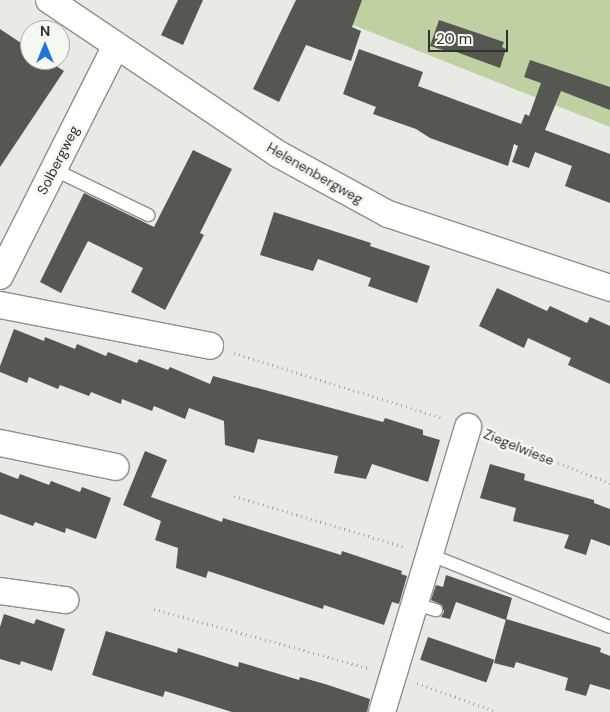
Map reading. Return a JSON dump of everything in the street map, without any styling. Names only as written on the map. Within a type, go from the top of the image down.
[{"type":"street","name":"Helenenbergweg","points":[[49,0],[278,154],[388,214],[610,288]]},
{"type":"street","name":"Solbergweg","points":[[0,276],[6,248],[53,170],[116,45]]},
{"type":"street","points":[[0,305],[210,346]]},
{"type":"street","name":"Ziegelwiese","points":[[382,712],[394,675],[426,607],[431,555],[468,427]]},
{"type":"street","points":[[0,443],[116,467]]},
{"type":"street","points":[[0,591],[65,600]]},
{"type":"lane","points":[[53,170],[115,196],[148,215]]},
{"type":"lane","points":[[431,555],[610,627]]},
{"type":"path","points":[[210,346],[318,377],[468,427]]},
{"type":"path","name":"Ziegelwiese","points":[[468,427],[610,483]]},
{"type":"path","points":[[234,496],[431,555]]},
{"type":"path","points":[[154,609],[394,675],[497,712]]},
{"type":"green space","points":[[329,0],[610,0],[610,127],[323,13]]},
{"type":"building","points":[[178,0],[203,0],[183,45],[161,35]]},
{"type":"building","points":[[296,0],[362,0],[352,27],[361,31],[351,61],[306,45],[279,102],[253,89]]},
{"type":"building","points":[[439,20],[504,42],[502,47],[506,49],[500,68],[451,50],[450,52],[430,46]]},
{"type":"building","points":[[0,29],[20,42],[20,70],[64,71],[0,167]]},
{"type":"building","points":[[359,49],[423,72],[418,86],[521,124],[525,114],[529,116],[541,83],[524,77],[530,60],[610,87],[610,110],[561,91],[545,130],[610,154],[610,203],[565,186],[572,166],[535,152],[529,168],[512,162],[518,146],[514,144],[508,166],[430,138],[416,129],[373,114],[376,107],[343,94]]},
{"type":"building","points":[[193,150],[232,169],[200,233],[204,235],[165,310],[131,292],[143,268],[88,241],[61,293],[40,282],[84,193],[154,227]]},
{"type":"building","points":[[274,212],[371,243],[370,246],[430,266],[417,303],[368,286],[371,278],[318,259],[313,271],[260,255]]},
{"type":"building","points":[[497,288],[547,311],[550,306],[587,323],[590,317],[610,326],[610,384],[568,365],[571,358],[528,338],[524,348],[479,326]]},
{"type":"building","points":[[14,329],[44,341],[45,337],[75,349],[77,344],[106,356],[108,352],[137,363],[139,359],[168,370],[170,367],[210,384],[213,376],[383,422],[385,418],[423,430],[423,435],[440,440],[428,482],[372,464],[366,479],[334,473],[338,456],[258,439],[254,453],[225,445],[224,421],[189,408],[185,419],[154,406],[152,411],[122,399],[121,404],[91,392],[89,396],[60,385],[58,389],[29,377],[27,383],[0,372],[0,366]]},
{"type":"building","points":[[145,451],[167,460],[151,497],[222,522],[223,518],[341,555],[342,551],[402,571],[401,574],[407,576],[399,604],[392,602],[384,625],[324,605],[323,609],[208,571],[206,578],[176,568],[178,548],[155,540],[161,521],[123,505]]},
{"type":"building","points":[[490,464],[525,474],[524,480],[594,500],[594,503],[610,509],[610,546],[591,539],[586,555],[564,548],[569,535],[513,521],[516,508],[480,498]]},
{"type":"building","points":[[0,472],[18,479],[20,474],[49,485],[51,481],[80,492],[82,487],[111,498],[96,539],[66,528],[65,533],[35,522],[33,526],[0,514]]},
{"type":"building","points":[[446,575],[512,598],[506,620],[456,602],[450,619],[441,617],[444,612],[442,605],[431,600],[436,585],[443,587]]},
{"type":"building","points":[[4,614],[34,624],[36,619],[65,629],[52,671],[21,661],[20,665],[0,659],[0,627]]},
{"type":"building","points":[[506,619],[601,648],[600,652],[610,656],[610,690],[590,684],[586,696],[565,690],[568,678],[516,662],[514,668],[494,663]]},
{"type":"building","points":[[106,631],[177,653],[178,648],[238,667],[239,662],[299,680],[300,677],[325,684],[370,699],[367,712],[232,712],[165,691],[163,697],[92,675]]},
{"type":"building","points":[[428,637],[494,660],[486,682],[420,660]]}]
